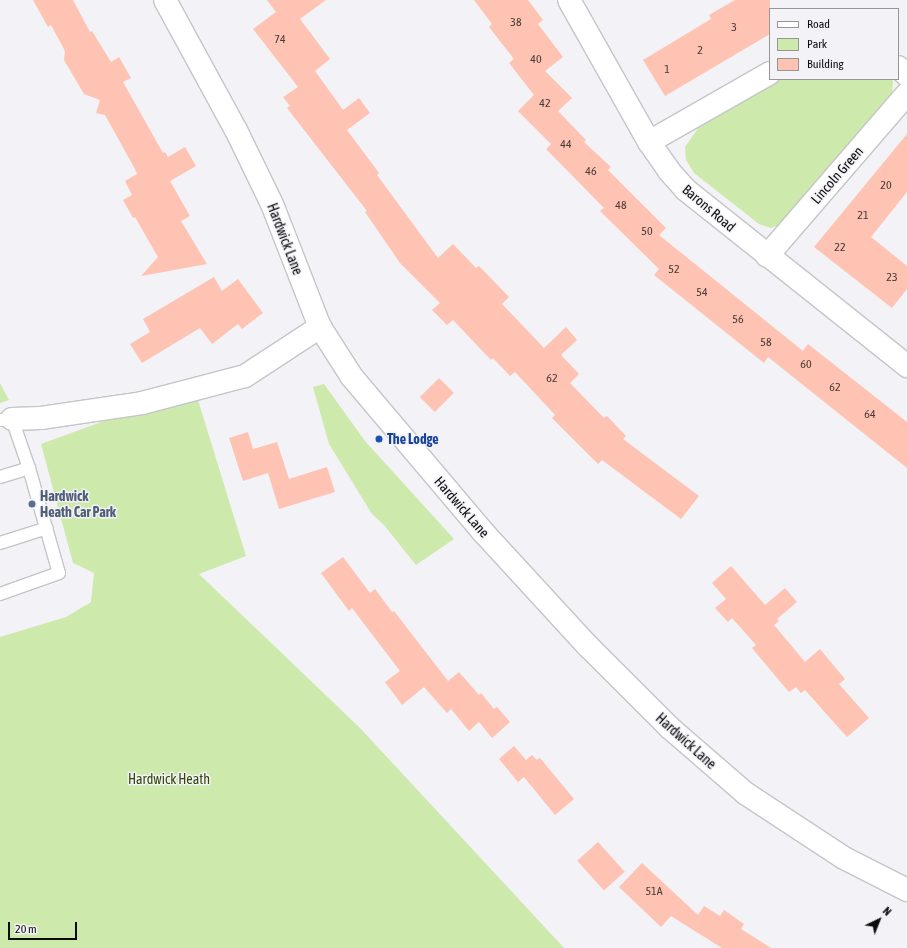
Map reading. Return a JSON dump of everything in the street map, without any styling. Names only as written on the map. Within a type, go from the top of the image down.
[{"type":"street","name":"Hardwick Lane","points":[[165,0],[236,130],[269,197],[320,327],[352,377],[444,487],[588,646],[670,728],[745,793],[844,858],[907,890]]},
{"type":"street","name":"Barons Road","points":[[569,0],[649,142],[669,171],[686,190],[907,366]]},
{"type":"street","points":[[899,69],[907,75]]},
{"type":"street","points":[[649,142],[769,74]]},
{"type":"street","name":"Lincoln Green","points":[[767,256],[907,94]]},
{"type":"street","points":[[6,420],[41,418],[142,403],[244,376],[320,327]]},
{"type":"lane","points":[[0,594],[59,574],[29,468],[6,420]]},
{"type":"lane","points":[[0,477],[29,468]]},
{"type":"lane","points":[[0,543],[47,528]]},
{"type":"green space","points":[[776,80],[892,80],[893,82],[892,93],[781,224],[771,228],[759,224],[694,173],[686,160],[685,147],[701,124]]},
{"type":"green space","points":[[0,383],[9,400],[0,403]]},
{"type":"green space","points":[[324,384],[365,441],[454,539],[416,565],[384,525],[372,514],[329,444],[313,387]]},
{"type":"green space","name":"Hardwick Heath","points":[[198,400],[246,556],[199,574],[360,728],[564,948],[0,948],[0,637],[66,617],[91,602],[94,573],[73,563],[41,444],[104,421]]},
{"type":"building","points":[[33,0],[73,0],[90,32],[92,31],[111,62],[119,57],[131,78],[123,82],[163,153],[165,152],[168,157],[185,147],[196,166],[170,181],[190,216],[181,221],[207,264],[141,276],[158,257],[135,217],[133,218],[123,200],[132,195],[125,181],[137,174],[105,115],[96,113],[100,100],[84,94],[64,60],[65,51],[51,25],[48,27]]},
{"type":"building","points":[[267,0],[326,0],[300,19],[330,59],[315,71],[343,110],[359,98],[370,113],[347,130],[379,173],[377,175],[438,258],[453,244],[476,268],[479,266],[509,297],[502,304],[544,348],[566,327],[577,340],[561,355],[579,374],[570,383],[604,418],[607,416],[626,436],[623,439],[699,496],[681,519],[602,460],[598,464],[552,418],[555,415],[515,372],[510,376],[493,358],[491,360],[453,320],[447,325],[432,310],[440,303],[400,263],[365,212],[367,211],[287,108],[290,106],[283,97],[298,87],[253,29],[276,12]]},
{"type":"building","points":[[474,0],[528,0],[543,20],[538,24],[563,57],[545,71],[572,98],[558,111],[586,140],[584,142],[611,167],[608,170],[666,228],[659,235],[803,351],[808,344],[907,422],[907,468],[768,357],[764,363],[654,275],[659,269],[600,211],[604,208],[546,149],[551,144],[518,111],[534,95],[509,63],[514,59],[489,27],[492,24]]},
{"type":"building","points":[[735,0],[770,0],[769,35],[665,96],[643,60],[711,19],[709,15]]},
{"type":"building","points":[[907,134],[907,192],[871,237],[907,266],[907,289],[892,308],[814,247]]},
{"type":"building","points":[[214,277],[222,291],[238,279],[263,313],[242,329],[238,324],[212,344],[200,328],[142,363],[130,344],[150,332],[143,319]]},
{"type":"building","points":[[439,378],[454,393],[435,412],[420,397]]},
{"type":"building","points":[[248,432],[253,449],[277,442],[289,479],[327,467],[335,492],[279,509],[268,473],[243,481],[229,438]]},
{"type":"building","points":[[343,557],[370,593],[375,589],[392,612],[394,611],[448,681],[459,672],[479,695],[481,693],[494,709],[497,707],[510,722],[492,738],[479,722],[469,731],[451,709],[447,713],[424,687],[402,705],[385,682],[400,671],[352,608],[349,611],[321,573]]},
{"type":"building","points":[[731,566],[765,605],[785,588],[797,602],[777,619],[779,621],[774,625],[805,662],[820,649],[845,679],[839,684],[869,718],[847,737],[805,690],[801,693],[796,687],[789,692],[752,648],[756,645],[732,618],[728,622],[715,608],[726,599],[712,583]]},
{"type":"building","points":[[514,746],[526,760],[532,755],[537,760],[540,758],[574,799],[555,815],[524,777],[518,782],[499,759]]},
{"type":"building","points":[[598,842],[625,872],[604,890],[577,861]]},
{"type":"building","points":[[642,863],[698,915],[704,906],[720,916],[724,910],[744,924],[741,929],[771,948],[722,948],[671,916],[661,927],[619,887]]},
{"type":"place","name":"The Lodge","points":[[379,439]]},
{"type":"place","name":"Hardwick Heath Car Park","points":[[32,504]]}]
